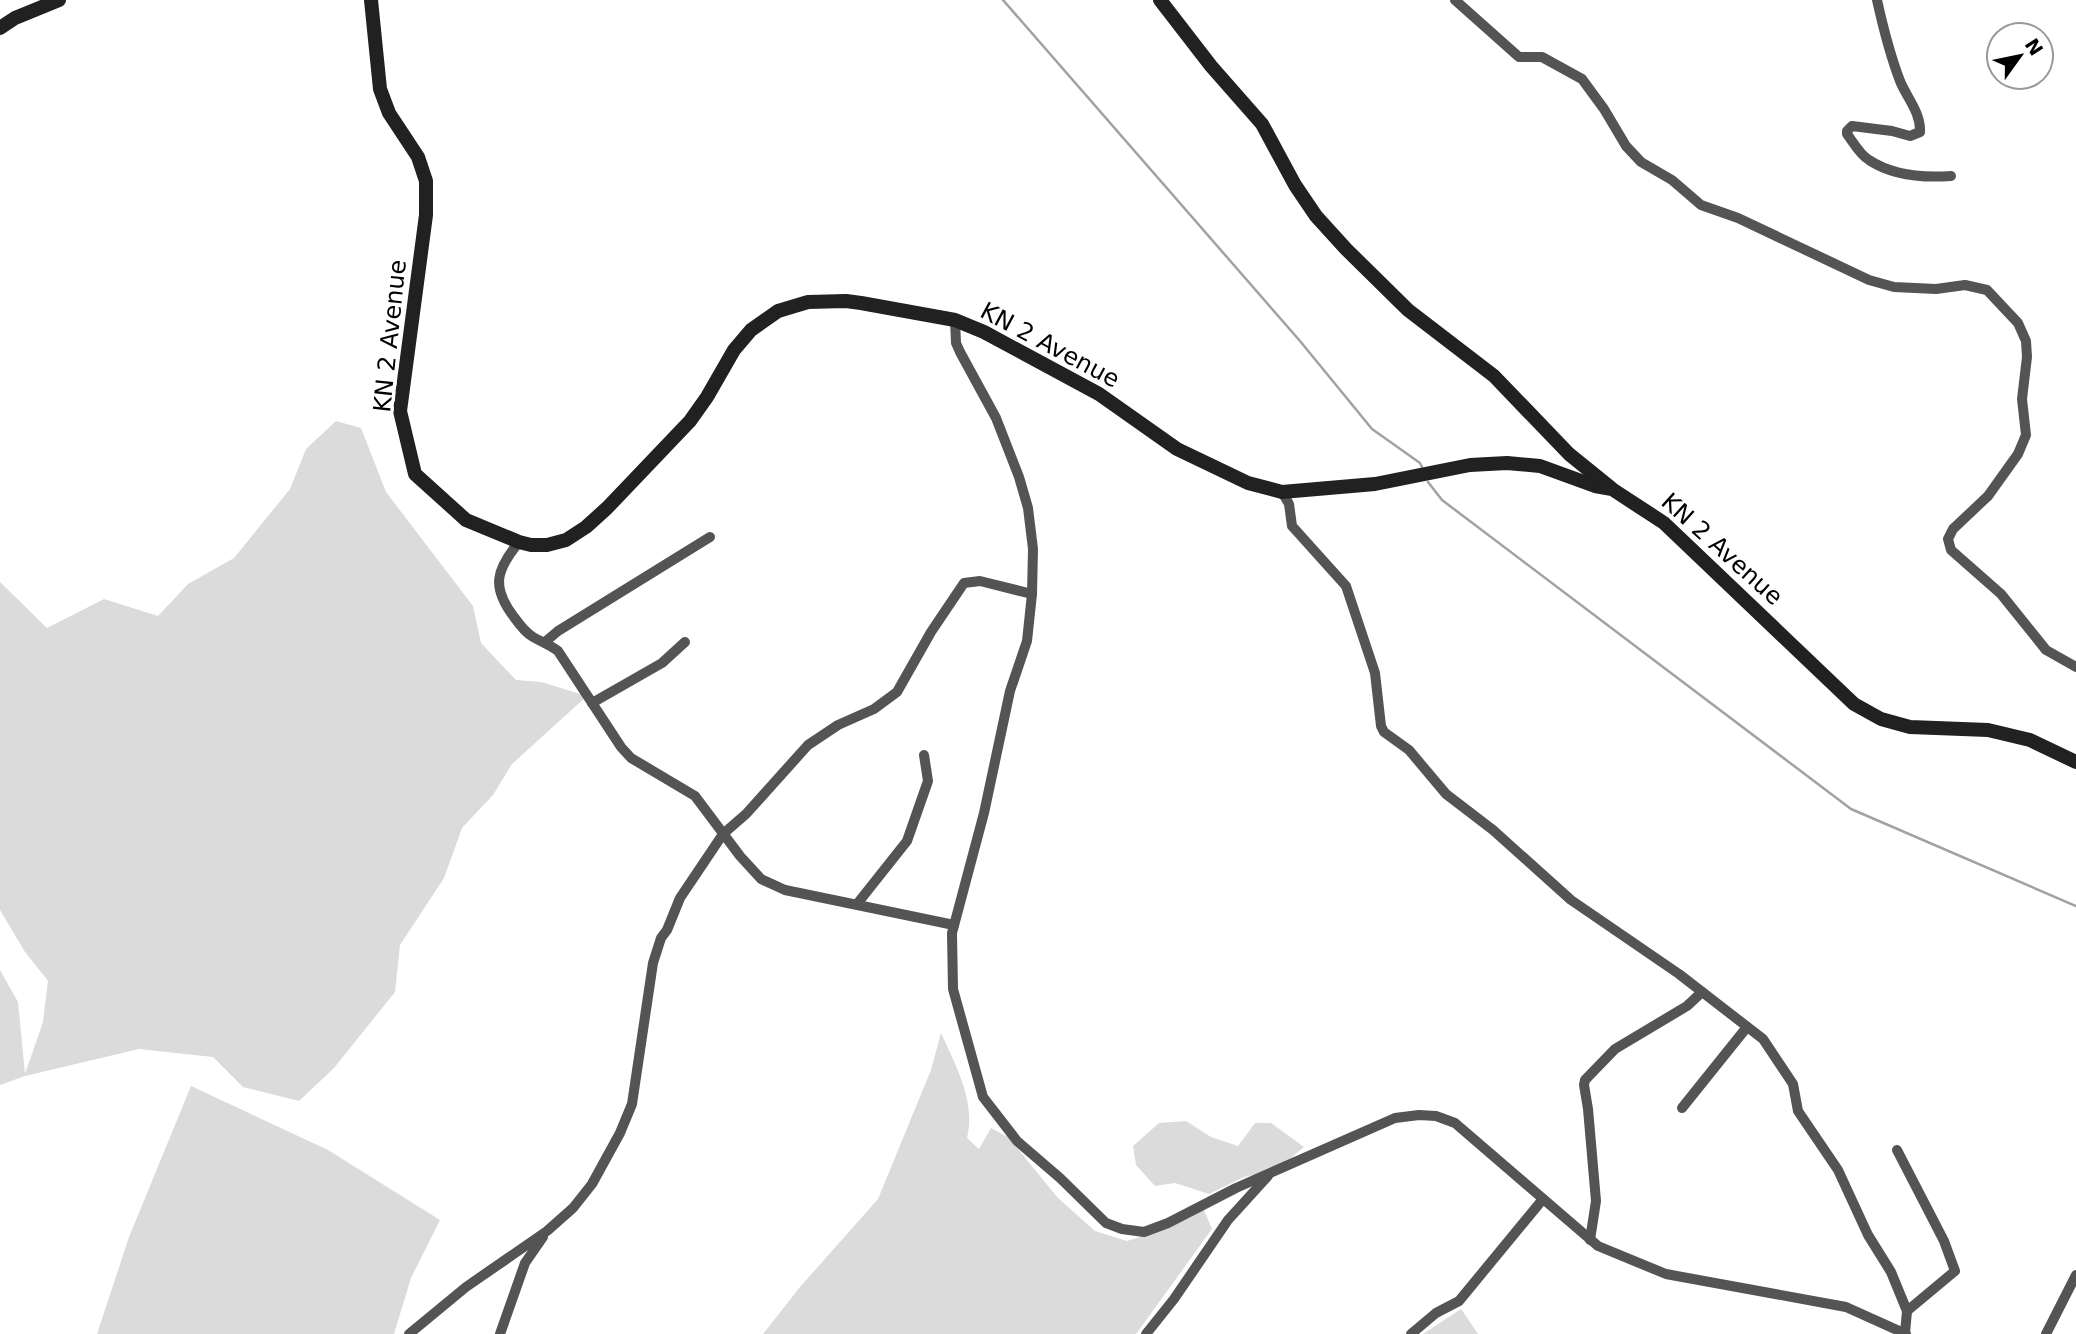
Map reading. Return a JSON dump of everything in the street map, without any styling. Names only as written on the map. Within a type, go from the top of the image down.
[{"type":"main road","points":[[0,28],[15,18],[59,0]]},
{"type":"main road","name":"KN 2 Avenue","points":[[371,0],[380,89],[388,113],[418,157],[426,181],[426,215],[400,411],[415,474],[466,520],[519,542],[547,545],[566,540],[600,515],[690,421],[734,350],[751,330],[778,311],[808,302],[846,301],[955,320],[1010,344],[1099,394],[1177,449],[1248,483],[1282,492],[1375,484],[1471,466],[1507,463],[1539,466],[1612,489],[1664,523],[1854,704],[1881,719],[1910,727],[1988,730],[2030,740],[2076,762]]},
{"type":"main road","points":[[1160,0],[1211,66],[1262,124],[1295,185],[1316,216],[1408,310],[1494,376],[1569,454],[1612,489]]},
{"type":"street","points":[[1455,0],[1520,57],[1542,57],[1581,79],[1604,109],[1626,146],[1641,162],[1672,180],[1701,205],[1738,218],[1870,280],[1894,287],[1937,289],[1965,285],[1987,290],[2018,323],[2026,341],[2022,399],[2026,435],[2018,454],[1988,496],[1953,528],[1948,538],[1951,550],[2001,594],[2046,650],[2076,667]]},
{"type":"street","points":[[1877,0],[1886,40],[1901,82],[1920,121],[1920,132],[1916,136],[1910,136],[1892,131],[1852,127],[1847,134],[1867,160],[1889,169],[1926,178],[1951,176]]},
{"type":"street","points":[[955,320],[956,343],[996,418],[1028,508],[1033,549],[1027,641],[1010,691],[984,813],[952,933],[953,989],[983,1097],[1017,1140],[1106,1223],[1128,1231],[1149,1231],[1270,1173],[1395,1118],[1436,1116],[1455,1123],[1590,1240],[1629,1261],[1666,1274],[1846,1307],[1906,1334],[1907,1311],[1891,1272],[1868,1235],[1838,1170],[1798,1111],[1793,1084],[1763,1039],[1702,992],[1571,900],[1493,830],[1446,794],[1409,750],[1384,732],[1375,673],[1346,586],[1292,526],[1289,504],[1282,492]]},
{"type":"street","points":[[545,642],[558,631],[710,537]]},
{"type":"street","points":[[519,542],[503,565],[499,596],[533,637],[558,651],[631,758],[695,796],[740,856],[769,885],[954,925]]},
{"type":"street","points":[[409,1334],[466,1287],[547,1231],[573,1208],[592,1184],[620,1133],[632,1104],[657,946],[680,898],[723,834],[746,814],[808,745],[838,725],[874,709],[897,692],[931,632],[964,583],[979,581],[1032,594]]},
{"type":"street","points":[[592,704],[662,663],[685,642]]},
{"type":"street","points":[[857,904],[907,841],[928,782],[924,755]]},
{"type":"street","points":[[1590,1240],[1597,1201],[1584,1085],[1586,1080],[1615,1049],[1687,1006],[1702,992]]},
{"type":"street","points":[[1682,1108],[1747,1027]]},
{"type":"street","points":[[1897,1150],[1944,1241],[1955,1271],[1907,1311]]},
{"type":"street","points":[[1146,1334],[1174,1299],[1228,1220],[1270,1173]]},
{"type":"street","points":[[1411,1334],[1436,1313],[1459,1301],[1543,1199]]},
{"type":"street","points":[[500,1334],[525,1263],[547,1231]]},
{"type":"street","points":[[2046,1334],[2076,1275]]},
{"type":"shaded area","points":[[336,421],[361,428],[386,492],[473,606],[481,643],[516,680],[541,682],[587,696],[512,764],[493,795],[462,828],[444,878],[400,945],[395,992],[334,1068],[299,1101],[243,1087],[213,1057],[139,1049],[25,1076],[0,1085],[0,970],[18,1002],[25,1074],[43,1022],[48,981],[25,952],[0,910],[0,582],[47,628],[104,599],[158,616],[188,584],[234,558],[290,489],[306,449]]},
{"type":"shaded area","points":[[941,1033],[967,1098],[967,1138],[979,1149],[991,1128],[1008,1137],[1058,1198],[1095,1231],[1127,1241],[1171,1227],[1204,1210],[1212,1229],[1136,1334],[763,1334],[800,1287],[878,1199],[931,1070]]},
{"type":"shaded area","points":[[191,1086],[328,1150],[440,1220],[411,1278],[394,1334],[97,1334],[129,1237]]},
{"type":"shaded area","points":[[1186,1121],[1211,1137],[1238,1146],[1255,1123],[1271,1123],[1304,1147],[1285,1163],[1244,1177],[1209,1194],[1175,1183],[1155,1186],[1136,1165],[1133,1146],[1159,1123]]},
{"type":"shaded area","points":[[1461,1309],[1478,1334],[1423,1334]]},
{"type":"waterway","points":[[1003,0],[1300,341],[1372,429],[1422,467]]},
{"type":"waterway","points":[[1428,482],[1442,500],[1851,809],[2076,906]]}]
